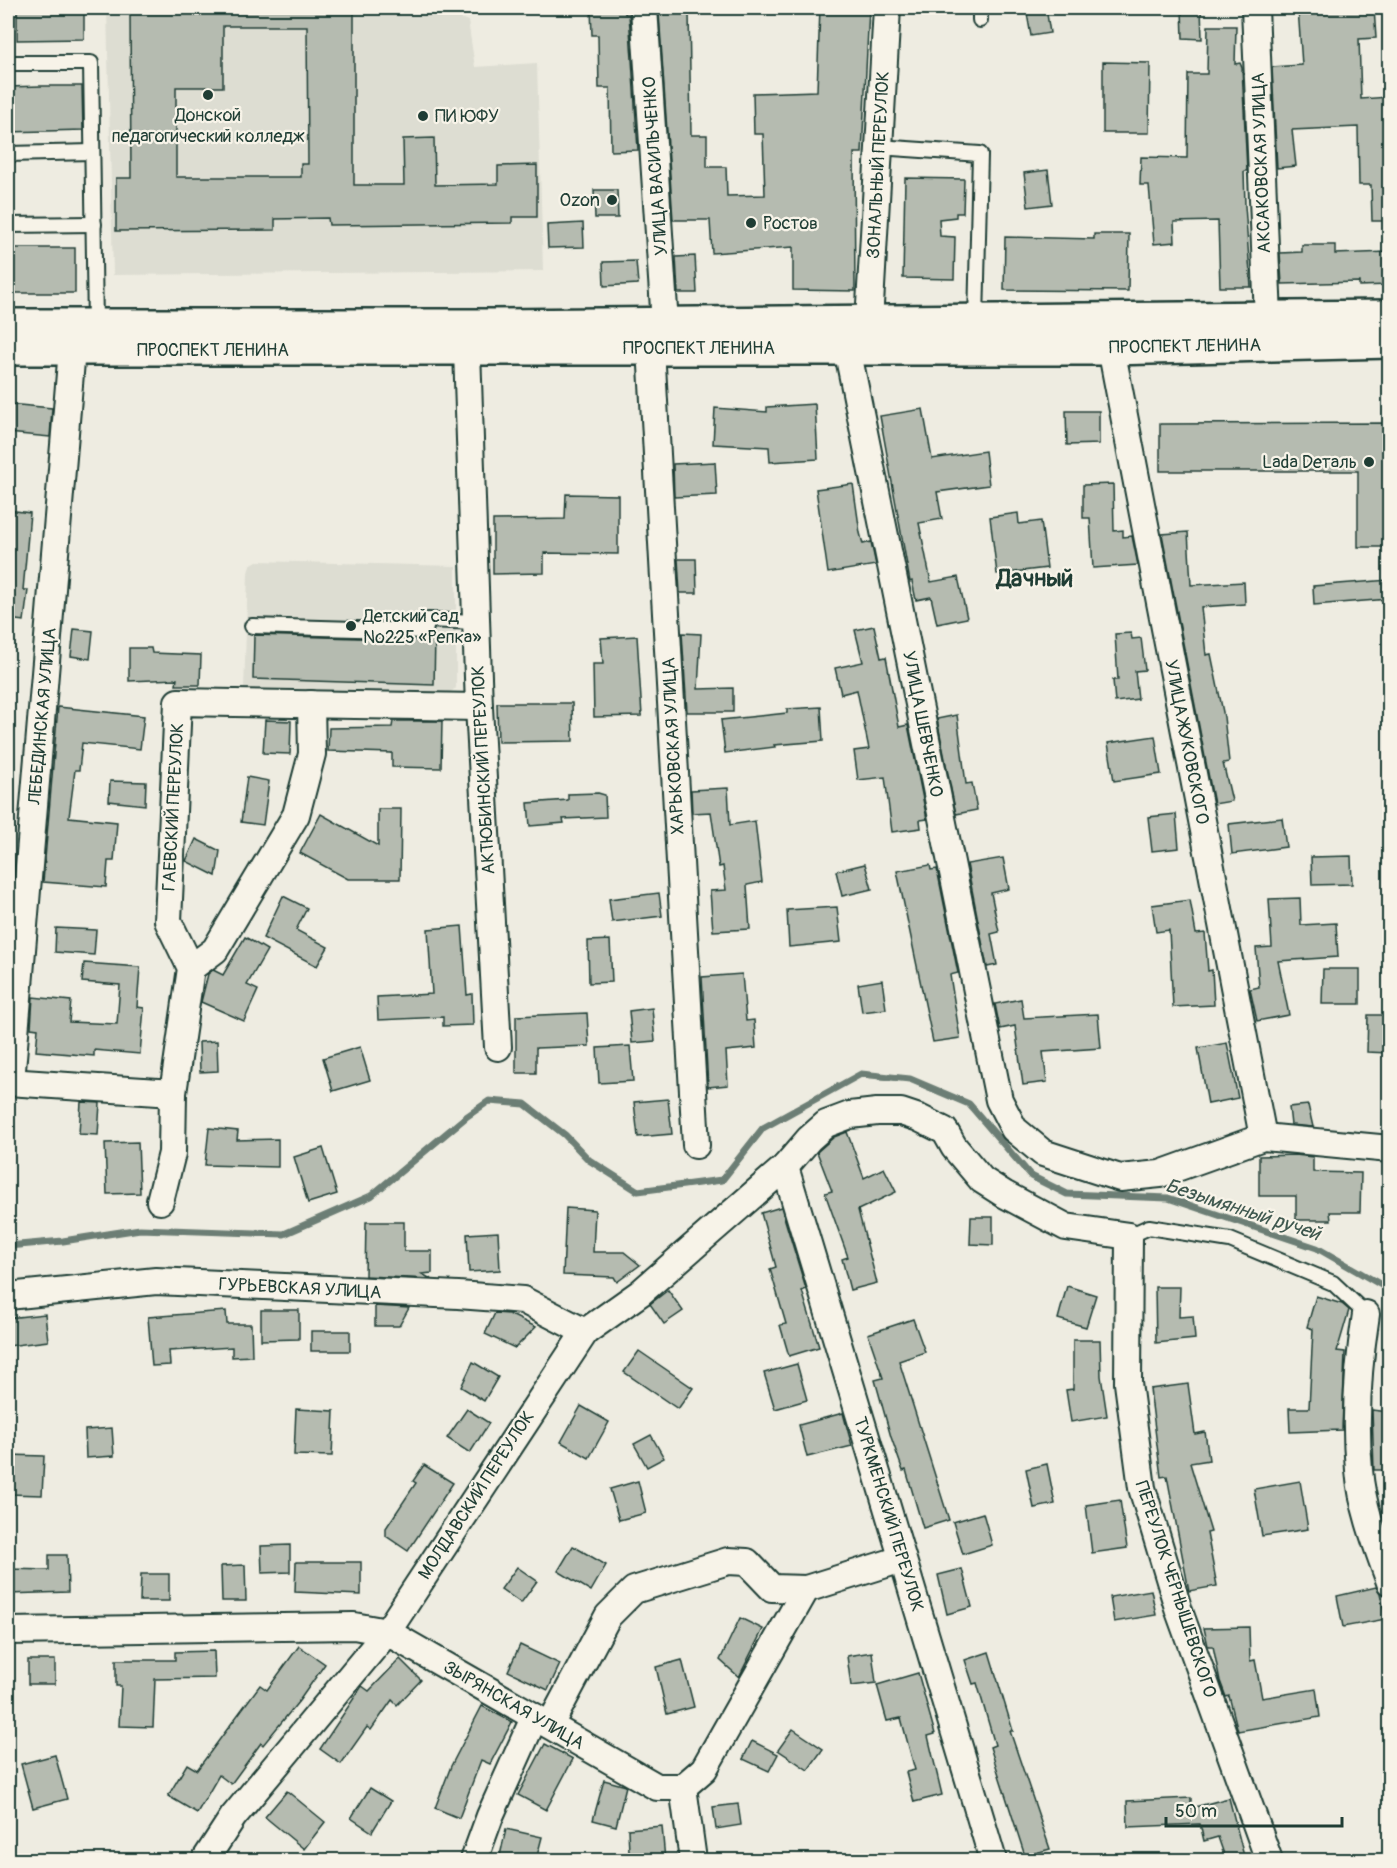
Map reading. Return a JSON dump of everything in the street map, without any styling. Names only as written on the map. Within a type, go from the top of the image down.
[{"type":"main road","name":"ПРОСПЕКТ ЛЕНИНА","points":[[8,348],[466,350],[869,322],[1389,317]]},
{"type":"main road","name":"ПРОСПЕКТ ЛЕНИНА","points":[[8,326],[658,336],[847,348],[1111,348],[1389,341]]},
{"type":"street","name":"УЛИЦА ВАСИЛЬЧЕНКО","points":[[644,8],[658,336]]},
{"type":"street","name":"ЗОНАЛЬНЫЙ ПЕРЕУЛОК","points":[[869,322],[887,8]]},
{"type":"street","name":"АКСАКОВСКАЯ УЛИЦА","points":[[1255,8],[1268,318]]},
{"type":"street","name":"ХАРЬКОВСКАЯ УЛИЦА","points":[[658,336],[696,1145]]},
{"type":"street","name":"УЛИЦА ШЕВЧЕНКО","points":[[847,348],[999,1100],[1014,1129],[1043,1153],[1120,1178],[1160,1174],[1263,1137]]},
{"type":"street","name":"УЛИЦА ЖУКОВСКОГО","points":[[1111,348],[1263,1137]]},
{"type":"street","name":"ЛЕБЕДИНСКАЯ УЛИЦА","points":[[9,1082],[72,350]]},
{"type":"street","name":"АКТЮБИНСКИЙ ПЕРЕУЛОК","points":[[466,350],[479,707],[498,1047]]},
{"type":"street","name":"ГАЕВСКИЙ ПЕРЕУЛОК","points":[[190,968],[168,921],[178,702],[479,707]]},
{"type":"street","points":[[160,1201],[172,1153],[173,1093],[190,968],[215,950],[296,815],[312,754],[311,704]]},
{"type":"street","points":[[9,1082],[173,1093]]},
{"type":"street","name":"МОЛДАВСКИЙ ПЕРЕУЛОК","points":[[205,1860],[233,1817],[387,1632],[585,1332],[640,1293],[785,1167],[809,1138],[826,1124],[850,1115],[902,1112],[919,1118],[945,1131],[954,1148],[982,1180],[1004,1194],[1066,1227],[1129,1236]]},
{"type":"street","points":[[1263,1137],[1389,1149]]},
{"type":"street","name":"ТУРКМЕНСКИЙ ПЕРЕУЛОК","points":[[785,1167],[993,1860]]},
{"type":"street","name":"ПЕРЕУЛОК ЧЕРНЫШЕВСКОГО","points":[[1129,1236],[1128,1383],[1142,1488],[1179,1611],[1269,1860]]},
{"type":"street","name":"ГУРЬЕВСКАЯ УЛИЦА","points":[[8,1296],[156,1281],[458,1295],[523,1300],[585,1332]]},
{"type":"street","points":[[1366,1314],[1356,1392],[1359,1471],[1367,1512],[1389,1582]]},
{"type":"street","points":[[474,1860],[490,1816],[542,1721],[608,1617],[634,1590],[728,1561],[747,1563],[772,1588],[806,1589],[902,1559]]},
{"type":"street","points":[[693,1860],[683,1787],[704,1769],[806,1589]]},
{"type":"street","name":"ЗЫРЯНСКАЯ УЛИЦА","points":[[8,1631],[354,1626],[387,1632],[657,1787],[683,1787]]},
{"type":"lane","points":[[8,63],[91,63],[95,326]]},
{"type":"lane","points":[[878,147],[980,154],[976,321]]},
{"type":"lane","points":[[8,154],[93,152]]},
{"type":"lane","points":[[8,225],[94,224]]},
{"type":"lane","points":[[252,626],[425,631],[428,620],[476,622]]},
{"type":"lane","points":[[1129,1236],[1149,1227],[1230,1240],[1333,1283],[1366,1314]]},
{"type":"shaded area","points":[[107,8],[459,8],[460,18],[468,21],[475,67],[537,63],[543,271],[113,275]]},
{"type":"shaded area","name":"Детский сад №225 «Репка»","points":[[257,561],[456,566],[456,688],[446,695],[244,689],[248,573],[250,565]]},
{"type":"building","points":[[17,8],[84,8],[84,39],[17,40]]},
{"type":"building","points":[[130,8],[354,8],[354,185],[404,185],[403,139],[434,138],[435,185],[498,184],[498,166],[537,165],[537,217],[512,217],[512,223],[329,225],[328,218],[275,219],[275,230],[116,231],[116,178],[131,178]],"holes":[[[223,26],[307,26],[308,164],[301,164],[301,177],[176,177],[176,87],[223,87]]]},
{"type":"building","points":[[591,8],[625,8],[625,14],[629,14],[638,150],[611,151],[610,88],[599,88],[598,35],[592,35]]},
{"type":"building","points":[[820,8],[869,8],[862,153],[854,153],[855,291],[793,290],[793,247],[712,253],[710,220],[673,220],[659,13],[689,12],[691,135],[707,135],[707,167],[726,167],[727,196],[765,195],[763,134],[754,134],[753,93],[817,91]]},
{"type":"building","points":[[1026,8],[1046,8],[1050,33],[1031,36]]},
{"type":"building","points":[[1182,8],[1201,8],[1202,39],[1183,38]]},
{"type":"building","points":[[1298,8],[1374,8],[1376,38],[1359,39],[1361,99],[1389,97],[1389,221],[1372,221],[1371,185],[1359,185],[1358,127],[1292,130],[1296,166],[1277,168],[1272,67],[1302,65]]},
{"type":"building","points":[[1208,26],[1236,26],[1235,64],[1240,63],[1242,68],[1247,171],[1244,171],[1245,206],[1251,287],[1220,287],[1218,221],[1174,222],[1175,242],[1154,244],[1149,185],[1140,185],[1141,157],[1187,158],[1188,74],[1207,74]]},
{"type":"building","points":[[1103,62],[1150,63],[1149,133],[1103,133]]},
{"type":"building","points":[[82,86],[83,130],[8,132],[8,87]]},
{"type":"building","points":[[1048,170],[1052,204],[1028,207],[1024,173]]},
{"type":"building","points":[[905,178],[964,179],[963,213],[956,213],[956,217],[939,219],[940,236],[955,237],[954,279],[903,278]]},
{"type":"building","points":[[594,190],[617,190],[618,218],[595,218]]},
{"type":"building","points":[[583,223],[584,247],[548,248],[547,225]]},
{"type":"building","points":[[1094,234],[1129,234],[1128,291],[1004,290],[1005,237],[1094,239]]},
{"type":"building","points":[[1302,245],[1335,245],[1335,254],[1388,252],[1389,285],[1359,286],[1359,282],[1282,284],[1280,253],[1302,252]]},
{"type":"building","points":[[8,248],[75,248],[75,293],[8,293]]},
{"type":"building","points":[[695,256],[697,293],[678,293],[676,257]]},
{"type":"building","points":[[636,261],[638,284],[604,286],[603,262]]},
{"type":"building","points":[[8,404],[52,408],[50,437],[8,433]]},
{"type":"building","points":[[815,404],[818,459],[770,462],[769,447],[713,444],[715,408],[767,412],[767,407]]},
{"type":"building","points":[[923,409],[932,459],[985,451],[989,485],[937,492],[942,519],[919,523],[931,582],[958,577],[967,618],[937,624],[931,597],[916,600],[912,581],[910,582],[880,416]]},
{"type":"building","points":[[1066,411],[1099,411],[1099,444],[1067,445]]},
{"type":"building","points":[[1389,423],[1389,547],[1358,547],[1358,471],[1160,471],[1160,424]]},
{"type":"building","points":[[715,462],[717,495],[674,497],[673,464]]},
{"type":"building","points":[[853,484],[863,544],[871,542],[876,565],[828,573],[816,489]]},
{"type":"building","points":[[1113,484],[1114,531],[1123,530],[1123,537],[1132,536],[1138,565],[1093,568],[1090,518],[1083,518],[1083,485]]},
{"type":"building","points":[[566,494],[618,495],[618,554],[544,553],[544,573],[493,574],[493,520],[565,519]]},
{"type":"building","points":[[8,510],[30,513],[23,590],[28,590],[24,621],[8,619]]},
{"type":"building","points":[[1018,513],[1019,524],[1041,521],[1047,568],[997,574],[990,517]]},
{"type":"building","points":[[1188,532],[1191,585],[1244,582],[1245,604],[1201,607],[1206,655],[1211,654],[1224,717],[1229,762],[1223,763],[1232,801],[1214,804],[1162,534]]},
{"type":"building","points":[[678,559],[696,559],[697,593],[680,593]]},
{"type":"building","points":[[1389,580],[1389,599],[1314,605],[1313,586]]},
{"type":"building","points":[[874,626],[881,658],[886,657],[899,727],[908,725],[927,819],[920,820],[921,828],[892,832],[885,777],[858,780],[854,751],[869,749],[857,690],[841,694],[835,668],[863,662],[855,630]]},
{"type":"building","points":[[74,629],[93,631],[90,659],[71,656]]},
{"type":"building","points":[[682,633],[701,634],[698,689],[733,688],[733,712],[687,712]]},
{"type":"building","points":[[1131,633],[1132,639],[1141,638],[1145,670],[1135,671],[1138,699],[1115,702],[1113,680],[1118,680],[1115,634]]},
{"type":"building","points":[[254,635],[425,640],[435,637],[434,685],[253,679]]},
{"type":"building","points":[[637,636],[642,716],[594,717],[593,664],[603,664],[601,638]]},
{"type":"building","points":[[129,648],[151,648],[152,653],[201,655],[200,685],[176,685],[177,679],[129,681]]},
{"type":"building","points":[[497,703],[572,703],[573,741],[498,742]]},
{"type":"building","points":[[58,707],[144,716],[140,749],[82,743],[79,770],[75,770],[69,817],[117,822],[114,861],[108,861],[106,887],[43,882]]},
{"type":"building","points":[[821,707],[823,741],[774,745],[775,747],[725,753],[721,720],[787,713],[787,709]]},
{"type":"building","points":[[957,715],[966,784],[972,783],[977,810],[956,814],[937,719]]},
{"type":"building","points":[[265,720],[291,721],[290,754],[263,753]]},
{"type":"building","points":[[393,721],[442,721],[441,768],[392,767],[392,753],[328,751],[329,728],[392,727]]},
{"type":"building","points":[[1155,736],[1161,774],[1114,781],[1108,743]]},
{"type":"building","points":[[247,777],[269,781],[263,825],[241,822]]},
{"type":"building","points":[[110,781],[146,782],[145,805],[109,801]]},
{"type":"building","points":[[728,788],[730,825],[755,821],[762,882],[747,885],[750,929],[713,931],[710,891],[726,890],[723,866],[719,867],[711,812],[692,813],[691,790]]},
{"type":"building","points":[[598,793],[605,795],[606,817],[563,819],[564,823],[530,826],[528,803],[568,800],[568,794]]},
{"type":"building","points":[[378,809],[401,809],[400,879],[348,879],[300,853],[321,814],[378,846]]},
{"type":"building","points":[[1176,814],[1179,848],[1152,851],[1148,817]]},
{"type":"building","points":[[1282,818],[1286,847],[1232,854],[1229,824]]},
{"type":"building","points":[[196,839],[220,851],[216,876],[186,861]]},
{"type":"building","points":[[1351,856],[1352,884],[1312,885],[1311,857]]},
{"type":"building","points":[[1003,858],[1009,889],[991,893],[999,932],[991,934],[997,965],[987,967],[967,864]]},
{"type":"building","points":[[865,864],[872,889],[842,896],[836,871]]},
{"type":"building","points":[[930,865],[931,870],[937,869],[958,973],[950,975],[960,1038],[933,1042],[897,871]]},
{"type":"building","points":[[659,893],[662,916],[612,922],[609,899]]},
{"type":"building","points":[[283,896],[307,908],[296,930],[328,947],[317,966],[263,938]]},
{"type":"building","points":[[1300,898],[1301,925],[1336,923],[1338,957],[1278,961],[1289,1015],[1257,1021],[1250,989],[1259,987],[1256,948],[1272,947],[1269,899]]},
{"type":"building","points":[[1190,900],[1196,934],[1205,933],[1208,971],[1212,970],[1214,1005],[1173,1007],[1169,930],[1156,932],[1152,905]]},
{"type":"building","points":[[837,907],[841,942],[789,947],[787,910]]},
{"type":"building","points":[[462,926],[467,995],[472,994],[473,1025],[443,1026],[443,1017],[378,1020],[377,997],[432,994],[428,929]]},
{"type":"building","points":[[56,928],[96,930],[94,955],[55,952]]},
{"type":"building","points":[[245,937],[267,950],[247,985],[258,990],[244,1021],[201,1002],[208,974],[213,970],[223,975]]},
{"type":"building","points":[[610,940],[612,982],[589,983],[588,941]]},
{"type":"building","points":[[84,963],[140,967],[137,1007],[144,1008],[140,1054],[94,1050],[94,1056],[36,1051],[38,1029],[31,1028],[33,997],[71,1001],[69,1022],[117,1024],[120,985],[82,982]]},
{"type":"building","points":[[1323,969],[1360,969],[1360,1004],[1322,1004]]},
{"type":"building","points":[[742,974],[746,1021],[754,1020],[756,1048],[726,1051],[728,1085],[708,1087],[702,977]]},
{"type":"building","points":[[882,980],[886,1009],[862,1012],[858,984]]},
{"type":"building","points":[[1021,999],[1024,1018],[1098,1014],[1101,1048],[1043,1052],[1047,1082],[1023,1085],[1015,1026],[1000,1029],[995,1004]]},
{"type":"building","points":[[652,1008],[655,1041],[632,1043],[629,1011]]},
{"type":"building","points":[[587,1013],[589,1046],[536,1048],[536,1073],[516,1073],[516,1016]]},
{"type":"building","points":[[1368,1015],[1389,1015],[1389,1053],[1367,1052]]},
{"type":"building","points":[[217,1041],[218,1071],[200,1072],[199,1042]]},
{"type":"building","points":[[1227,1043],[1238,1098],[1208,1104],[1198,1048]]},
{"type":"building","points":[[630,1046],[633,1081],[599,1083],[597,1048]]},
{"type":"building","points":[[360,1047],[370,1080],[333,1091],[323,1058]]},
{"type":"building","points":[[668,1099],[672,1134],[638,1137],[634,1102]]},
{"type":"building","points":[[81,1102],[100,1103],[98,1135],[79,1134]]},
{"type":"building","points":[[1308,1105],[1313,1127],[1291,1125],[1289,1107]]},
{"type":"building","points":[[209,1128],[238,1131],[237,1140],[278,1139],[278,1167],[205,1165]]},
{"type":"building","points":[[847,1132],[864,1178],[884,1168],[896,1192],[858,1210],[877,1283],[850,1290],[842,1259],[848,1257],[825,1193],[832,1191],[817,1152],[834,1137]]},
{"type":"building","points":[[138,1142],[140,1193],[107,1194],[105,1143]]},
{"type":"building","points":[[323,1148],[337,1194],[308,1203],[294,1157]]},
{"type":"building","points":[[1259,1156],[1313,1157],[1313,1172],[1361,1173],[1360,1212],[1330,1212],[1331,1220],[1296,1220],[1296,1196],[1259,1196]]},
{"type":"building","points":[[781,1207],[806,1289],[802,1291],[819,1347],[789,1356],[780,1325],[786,1324],[770,1269],[776,1267],[761,1213]]},
{"type":"building","points":[[566,1208],[595,1210],[593,1252],[624,1252],[640,1265],[617,1282],[614,1277],[563,1275]]},
{"type":"building","points":[[971,1217],[993,1217],[993,1245],[970,1244]]},
{"type":"building","points":[[366,1222],[404,1222],[404,1251],[432,1251],[432,1273],[422,1274],[431,1279],[365,1276]]},
{"type":"building","points":[[498,1232],[500,1270],[469,1272],[467,1234]]},
{"type":"building","points":[[1067,1286],[1096,1295],[1086,1327],[1058,1319]]},
{"type":"building","points":[[1155,1287],[1180,1287],[1179,1317],[1193,1316],[1195,1339],[1156,1343]]},
{"type":"building","points":[[668,1290],[683,1311],[664,1324],[650,1304]]},
{"type":"building","points":[[1316,1296],[1342,1304],[1349,1310],[1337,1351],[1345,1352],[1342,1430],[1290,1432],[1289,1408],[1309,1408],[1313,1329],[1307,1327]]},
{"type":"building","points":[[375,1306],[409,1308],[399,1326],[375,1326]]},
{"type":"building","points":[[261,1310],[299,1310],[299,1339],[261,1340]]},
{"type":"building","points":[[226,1311],[227,1324],[251,1324],[252,1356],[232,1357],[232,1347],[169,1351],[170,1365],[152,1366],[148,1317]]},
{"type":"building","points":[[495,1313],[509,1314],[536,1327],[515,1348],[485,1334]]},
{"type":"building","points":[[45,1314],[48,1341],[8,1346],[8,1318]]},
{"type":"building","points":[[913,1319],[925,1352],[899,1361],[949,1520],[923,1528],[906,1470],[903,1471],[891,1437],[875,1380],[883,1378],[868,1334]]},
{"type":"building","points":[[311,1331],[350,1331],[350,1351],[311,1351]]},
{"type":"building","points":[[1073,1340],[1100,1340],[1101,1376],[1107,1416],[1071,1422],[1066,1390],[1073,1389]]},
{"type":"building","points":[[639,1351],[693,1388],[678,1409],[624,1372]]},
{"type":"building","points":[[473,1362],[498,1377],[484,1401],[461,1387]]},
{"type":"building","points":[[797,1364],[807,1400],[775,1409],[764,1373]]},
{"type":"building","points":[[1188,1384],[1195,1434],[1205,1432],[1209,1460],[1190,1463],[1211,1532],[1207,1533],[1217,1586],[1189,1591],[1167,1476],[1161,1477],[1150,1389]]},
{"type":"building","points":[[581,1406],[609,1422],[589,1458],[561,1442]]},
{"type":"building","points":[[296,1409],[334,1411],[332,1456],[294,1455]]},
{"type":"building","points":[[467,1409],[489,1423],[470,1453],[447,1438]]},
{"type":"building","points":[[1372,1410],[1389,1412],[1384,1470],[1374,1470]]},
{"type":"building","points":[[843,1413],[852,1446],[807,1457],[799,1425]]},
{"type":"building","points":[[112,1428],[114,1456],[86,1458],[85,1430]]},
{"type":"building","points":[[651,1435],[664,1458],[647,1467],[634,1444]]},
{"type":"building","points":[[8,1455],[44,1456],[42,1495],[8,1494]]},
{"type":"building","points":[[1047,1464],[1055,1504],[1034,1508],[1026,1469]]},
{"type":"building","points":[[424,1465],[453,1483],[408,1551],[386,1536],[386,1528],[416,1483],[413,1481]]},
{"type":"building","points":[[638,1481],[646,1513],[619,1520],[610,1489]]},
{"type":"building","points":[[1300,1481],[1308,1529],[1262,1536],[1254,1489]]},
{"type":"building","points":[[1120,1500],[1127,1548],[1092,1553],[1086,1505]]},
{"type":"building","points":[[983,1513],[992,1545],[963,1554],[953,1522]]},
{"type":"building","points":[[290,1545],[290,1572],[262,1573],[261,1546]]},
{"type":"building","points":[[573,1546],[606,1565],[591,1591],[558,1571]]},
{"type":"building","points":[[49,1555],[67,1555],[68,1592],[8,1594],[8,1569],[49,1570]]},
{"type":"building","points":[[296,1562],[361,1562],[361,1595],[295,1592]]},
{"type":"building","points":[[245,1565],[246,1601],[222,1601],[221,1566]]},
{"type":"building","points":[[517,1567],[537,1581],[521,1603],[501,1589]]},
{"type":"building","points":[[962,1569],[972,1607],[947,1614],[938,1575]]},
{"type":"building","points":[[141,1574],[169,1574],[169,1601],[140,1601]]},
{"type":"building","points":[[1376,1587],[1380,1593],[1386,1619],[1343,1627],[1337,1596]]},
{"type":"building","points":[[1151,1590],[1156,1615],[1114,1622],[1110,1597]]},
{"type":"building","points":[[740,1618],[763,1629],[739,1677],[720,1660]]},
{"type":"building","points":[[1249,1627],[1250,1661],[1255,1660],[1262,1698],[1316,1689],[1320,1717],[1238,1731],[1229,1696],[1226,1697],[1220,1681],[1213,1646],[1208,1646],[1204,1628]]},
{"type":"building","points":[[520,1645],[560,1664],[548,1690],[508,1671]]},
{"type":"building","points":[[299,1646],[325,1664],[299,1701],[263,1745],[261,1743],[231,1784],[219,1775],[197,1813],[168,1796],[187,1764],[197,1770],[260,1685],[267,1690]]},
{"type":"building","points":[[214,1651],[215,1678],[155,1679],[153,1727],[119,1726],[121,1686],[116,1686],[116,1660],[175,1660],[175,1652]]},
{"type":"building","points":[[872,1652],[876,1683],[851,1686],[847,1656]]},
{"type":"building","points":[[989,1652],[1013,1731],[1010,1731],[1050,1849],[1025,1856],[990,1747],[995,1745],[977,1683],[973,1684],[965,1660]]},
{"type":"building","points":[[400,1659],[421,1680],[397,1705],[392,1700],[371,1730],[367,1727],[341,1764],[320,1749],[362,1686],[369,1691]]},
{"type":"building","points":[[28,1660],[55,1660],[55,1684],[28,1684]]},
{"type":"building","points":[[682,1660],[694,1707],[667,1714],[656,1667]]},
{"type":"building","points":[[918,1673],[935,1734],[928,1736],[942,1795],[914,1802],[906,1772],[915,1770],[901,1718],[887,1721],[877,1685]]},
{"type":"building","points":[[482,1706],[512,1722],[490,1764],[481,1760],[459,1818],[435,1808],[451,1766]]},
{"type":"building","points":[[793,1729],[823,1749],[808,1770],[778,1750]]},
{"type":"building","points":[[752,1741],[778,1754],[769,1771],[743,1759]]},
{"type":"building","points":[[545,1744],[573,1759],[546,1810],[518,1795]]},
{"type":"building","points":[[55,1755],[67,1799],[33,1808],[21,1764]]},
{"type":"building","points":[[604,1780],[626,1786],[616,1826],[593,1820]]},
{"type":"building","points":[[370,1788],[391,1801],[372,1832],[351,1818]]},
{"type":"building","points":[[287,1791],[325,1822],[304,1849],[265,1817]]},
{"type":"building","points":[[1191,1798],[1191,1808],[1229,1798],[1245,1860],[1226,1860],[1218,1837],[1204,1841],[1200,1824],[1128,1827],[1127,1801]]},
{"type":"building","points":[[738,1804],[741,1825],[716,1829],[713,1807]]},
{"type":"building","points":[[662,1826],[665,1860],[626,1860],[629,1852],[628,1829]]},
{"type":"building","points":[[506,1829],[542,1837],[536,1860],[499,1860]]},
{"type":"waterway","name":"Безымянный ручей","points":[[8,1246],[63,1241],[140,1229],[284,1234],[371,1196],[466,1117],[489,1101],[525,1104],[565,1135],[589,1160],[638,1191],[722,1180],[763,1128],[861,1074],[910,1079],[969,1104],[1031,1176],[1067,1194],[1168,1198],[1317,1248],[1390,1290]]},
{"type":"place","name":"Донской педагогический колледж","points":[[208,95]]},
{"type":"place","name":"ПИ ЮФУ","points":[[423,116]]},
{"type":"place","name":"Ozon","points":[[612,200]]},
{"type":"place","name":"Ростов","points":[[751,223]]},
{"type":"place","name":"Lada Dеталь","points":[[1369,462]]},
{"type":"place","name":"Детский сад №225 «Репка»","points":[[351,626]]},
{"type":"district","name":"Дачный","points":[[1035,578]]}]
